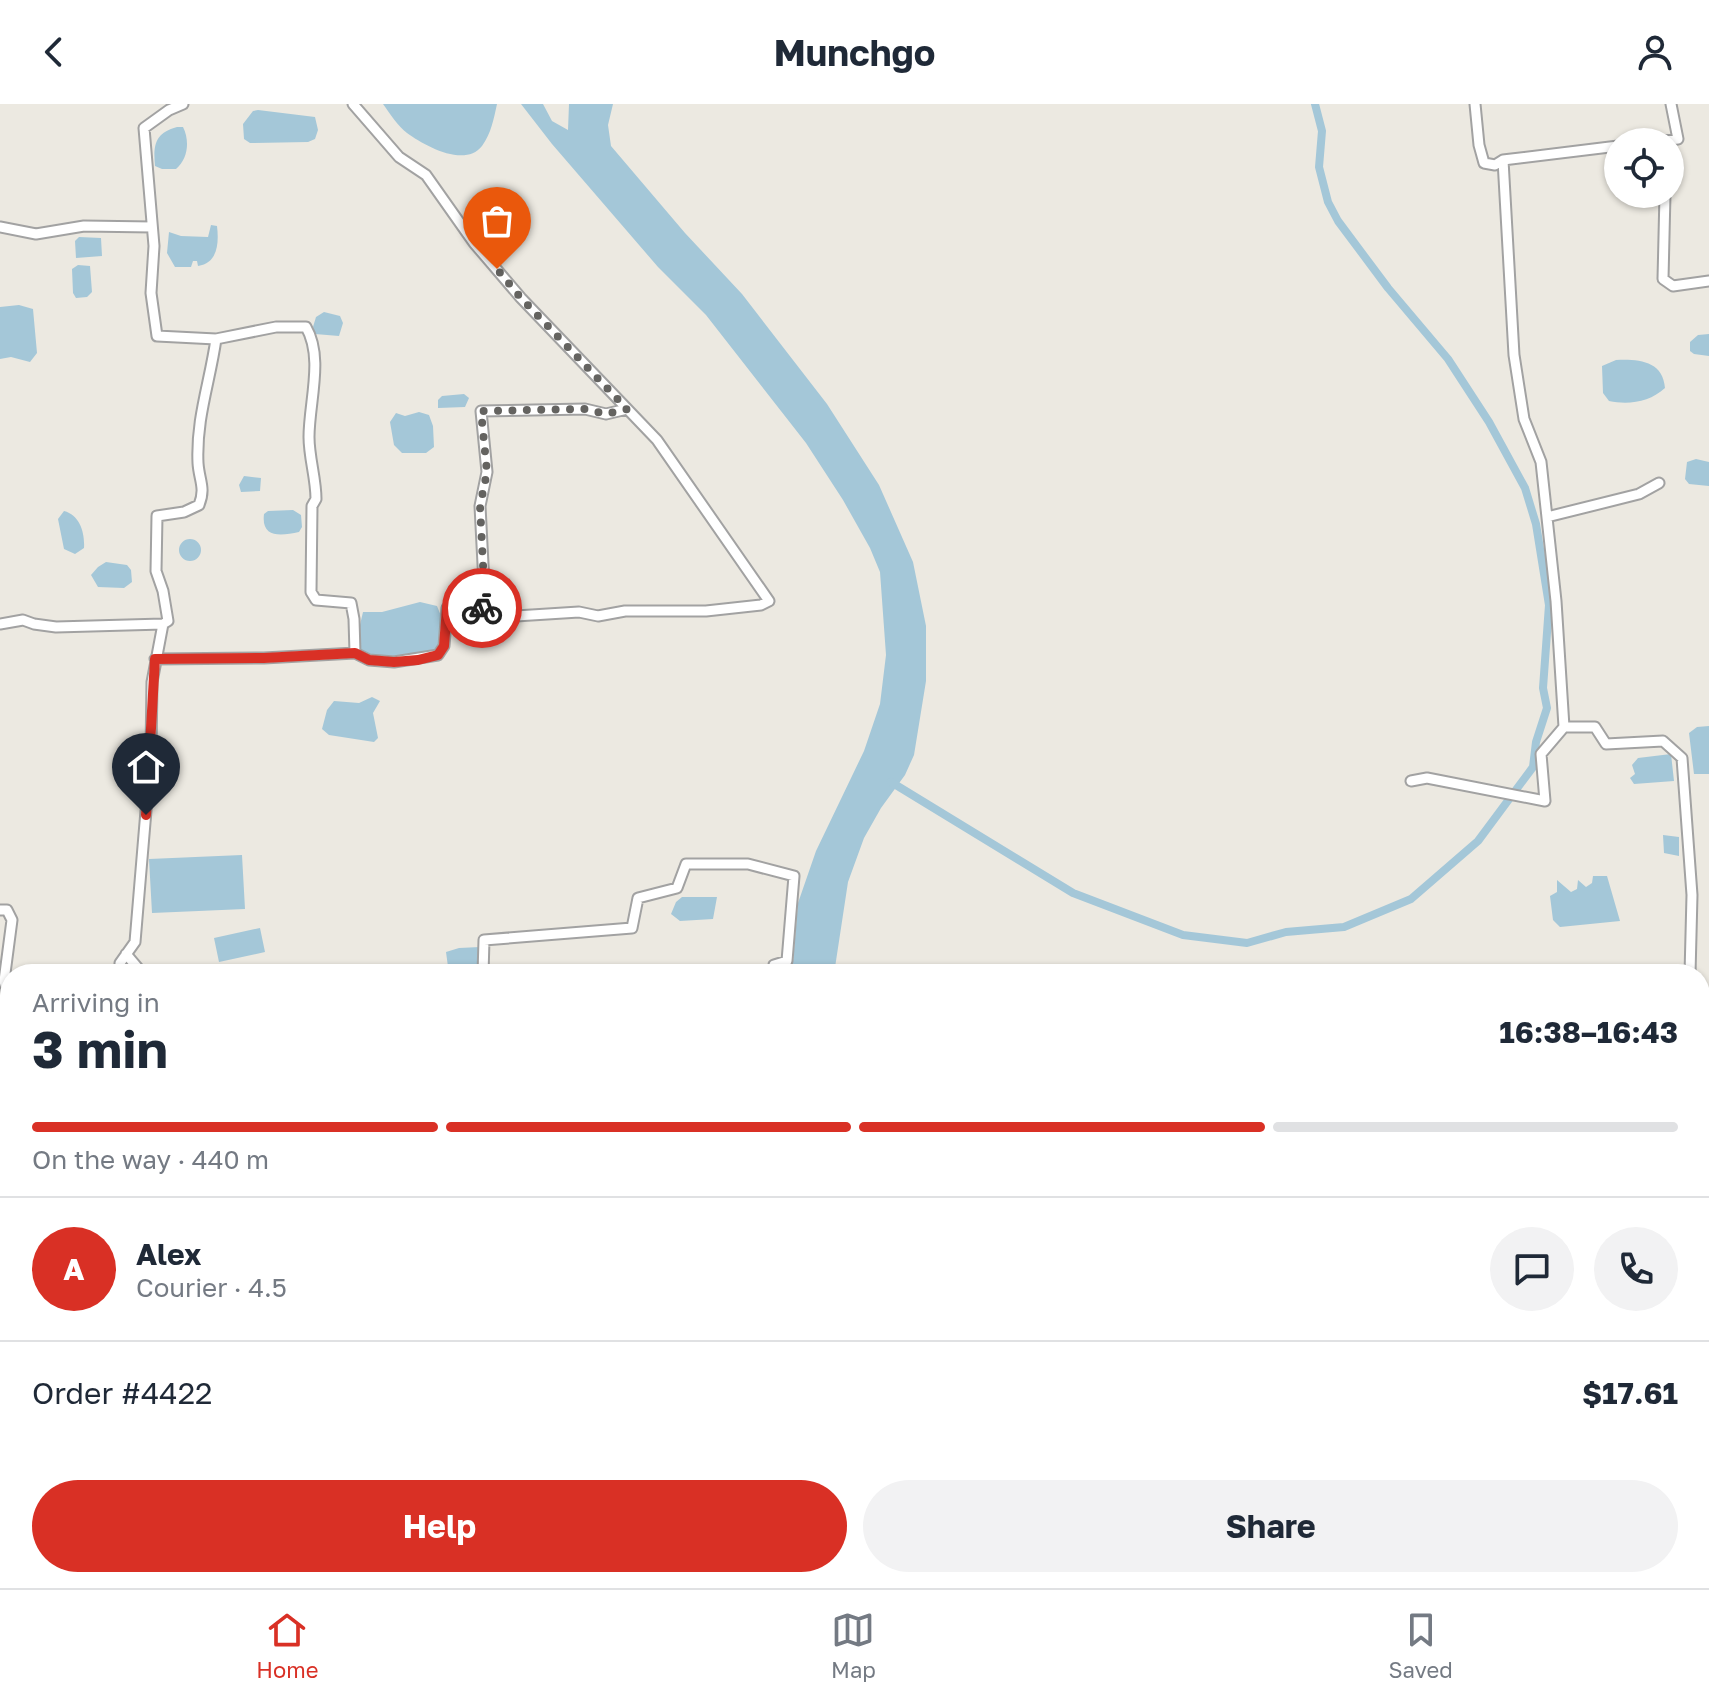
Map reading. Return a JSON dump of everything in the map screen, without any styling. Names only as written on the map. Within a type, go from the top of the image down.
[{"type":"street","points":[[183,104],[144,128],[154,246],[151,293],[157,336],[216,339],[288,326],[306,327],[315,354],[309,437],[316,499],[312,506],[311,592],[316,600],[351,603],[355,653]]},
{"type":"street","points":[[155,659],[355,653],[369,660],[418,660],[438,655],[444,646],[447,608],[516,616],[579,612],[598,616],[648,610],[706,611],[761,605],[769,601],[657,440],[521,298],[474,243],[426,175],[399,157],[353,104]]},
{"type":"street","points":[[1475,104],[1484,163],[1495,165],[1503,160],[1604,148]]},
{"type":"street","points":[[1671,104],[1676,128]]},
{"type":"street","points":[[1411,781],[1427,778],[1545,801],[1541,754],[1564,727],[1556,601],[1541,462],[1524,419],[1514,355],[1503,160]]},
{"type":"street","points":[[1665,208],[1663,279],[1673,286],[1709,281]]},
{"type":"street","points":[[0,227],[36,234],[84,226],[152,227]]},
{"type":"street","points":[[0,624],[23,620],[56,627],[163,624],[168,621],[156,571],[157,516],[184,512],[199,505],[203,494],[198,468],[198,428],[216,339]]},
{"type":"street","points":[[481,611],[485,603],[480,506],[487,472],[481,411],[585,409],[606,414],[627,409]]},
{"type":"street","points":[[1547,517],[1639,494],[1659,483]]},
{"type":"street","points":[[120,964],[135,942],[155,659],[163,624]]},
{"type":"street","points":[[1564,727],[1595,727],[1606,744],[1663,741],[1682,758],[1692,895],[1690,964]]},
{"type":"street","points":[[483,964],[484,940],[632,928],[638,898],[677,888],[686,864],[748,864],[794,876],[787,961],[777,964]]},
{"type":"street","points":[[0,910],[7,910],[12,920],[6,964]]},
{"type":"street","points":[[126,954],[134,964]]},
{"type":"water","points":[[383,104],[497,104],[492,126],[482,146],[475,152],[456,155],[434,149],[407,133]]},
{"type":"water","points":[[521,104],[543,104],[552,121],[568,130],[569,104],[613,104],[608,125],[611,146],[742,294],[827,404],[879,485],[913,562],[926,626],[926,681],[914,755],[905,775],[864,838],[848,882],[836,964],[793,964],[798,903],[816,851],[864,751],[880,704],[886,655],[880,572],[843,500],[806,443],[706,315],[658,267]]},
{"type":"water","points":[[253,111],[315,117],[318,130],[315,139],[308,142],[250,143],[244,139],[243,124]]},
{"type":"water","points":[[183,127],[187,138],[183,160],[176,169],[155,166],[157,141],[164,133]]},
{"type":"water","points":[[211,225],[217,226],[218,239],[210,261],[198,266],[197,261],[193,261],[191,267],[175,267],[167,253],[169,232],[181,236],[208,237]]},
{"type":"water","points":[[79,237],[101,238],[102,256],[76,258],[75,241]]},
{"type":"water","points":[[78,265],[90,266],[92,292],[87,297],[76,298],[73,293],[72,269]]},
{"type":"water","points":[[19,305],[33,309],[37,353],[30,362],[11,357],[0,359],[0,307]]},
{"type":"water","points":[[324,312],[340,316],[343,323],[339,336],[315,334],[313,327],[316,317]]},
{"type":"water","points":[[1709,334],[1709,356],[1690,351],[1690,342],[1698,335]]},
{"type":"water","points":[[1616,360],[1641,361],[1655,367],[1665,388],[1639,401],[1609,401],[1603,393],[1602,366]]},
{"type":"water","points":[[464,394],[469,398],[465,407],[438,408],[438,400],[442,396]]},
{"type":"water","points":[[419,412],[429,415],[434,447],[426,453],[402,453],[394,445],[390,422],[396,413],[405,416]]},
{"type":"water","points":[[1696,459],[1709,462],[1709,486],[1689,484],[1685,479],[1687,462]]},
{"type":"water","points":[[244,476],[261,478],[260,491],[241,492],[239,485]]},
{"type":"water","points":[[293,510],[301,515],[299,532],[273,534],[266,528],[264,514],[268,511]]},
{"type":"water","points":[[64,511],[78,521],[84,536],[84,548],[75,554],[64,549],[58,519]]},
{"type":"water","points":[[190,539],[198,542],[201,550],[198,558],[190,561],[182,558],[179,550],[182,542]]},
{"type":"water","points":[[106,562],[127,565],[131,570],[132,582],[124,588],[98,587],[91,575]]},
{"type":"water","points":[[420,602],[437,606],[441,616],[440,649],[401,658],[381,658],[361,653],[359,629],[363,612],[382,612]]},
{"type":"water","points":[[372,697],[380,701],[373,713],[378,738],[374,742],[329,735],[322,729],[327,710],[334,701],[359,703]]},
{"type":"water","points":[[1709,726],[1709,774],[1694,774],[1689,733],[1697,727]]},
{"type":"water","points":[[1671,754],[1674,781],[1634,784],[1630,778],[1635,774],[1632,765],[1638,758]]},
{"type":"water","points":[[1663,835],[1679,837],[1679,856],[1664,853]]},
{"type":"water","points":[[242,855],[245,909],[152,913],[149,859]]},
{"type":"water","points":[[1593,876],[1607,876],[1620,921],[1560,927],[1553,920],[1550,896],[1557,892],[1557,880],[1571,892],[1577,889],[1578,880],[1586,887],[1592,883]]},
{"type":"water","points":[[682,897],[717,897],[713,919],[680,921],[671,914]]},
{"type":"water","points":[[260,928],[265,952],[219,962],[214,938]]},
{"type":"water","points":[[480,947],[479,964],[448,964],[446,952]]},
{"type":"waterway","points":[[891,782],[1073,893],[1183,935],[1247,943],[1286,932],[1344,927],[1411,899],[1478,841],[1533,767],[1536,742],[1547,708],[1543,688],[1549,605],[1536,524],[1525,488],[1489,422],[1448,359],[1388,288],[1338,221],[1328,202],[1319,167],[1322,131],[1315,104]]},
{"type":"way so far","points":[[482,608],[485,603],[480,506],[486,489],[487,472],[481,411],[585,409],[606,414],[627,409],[497,269]]},
{"type":"route","points":[[146,815],[155,659],[355,653],[369,660],[418,660],[438,655],[444,646],[447,608],[481,611],[482,608]]}]
